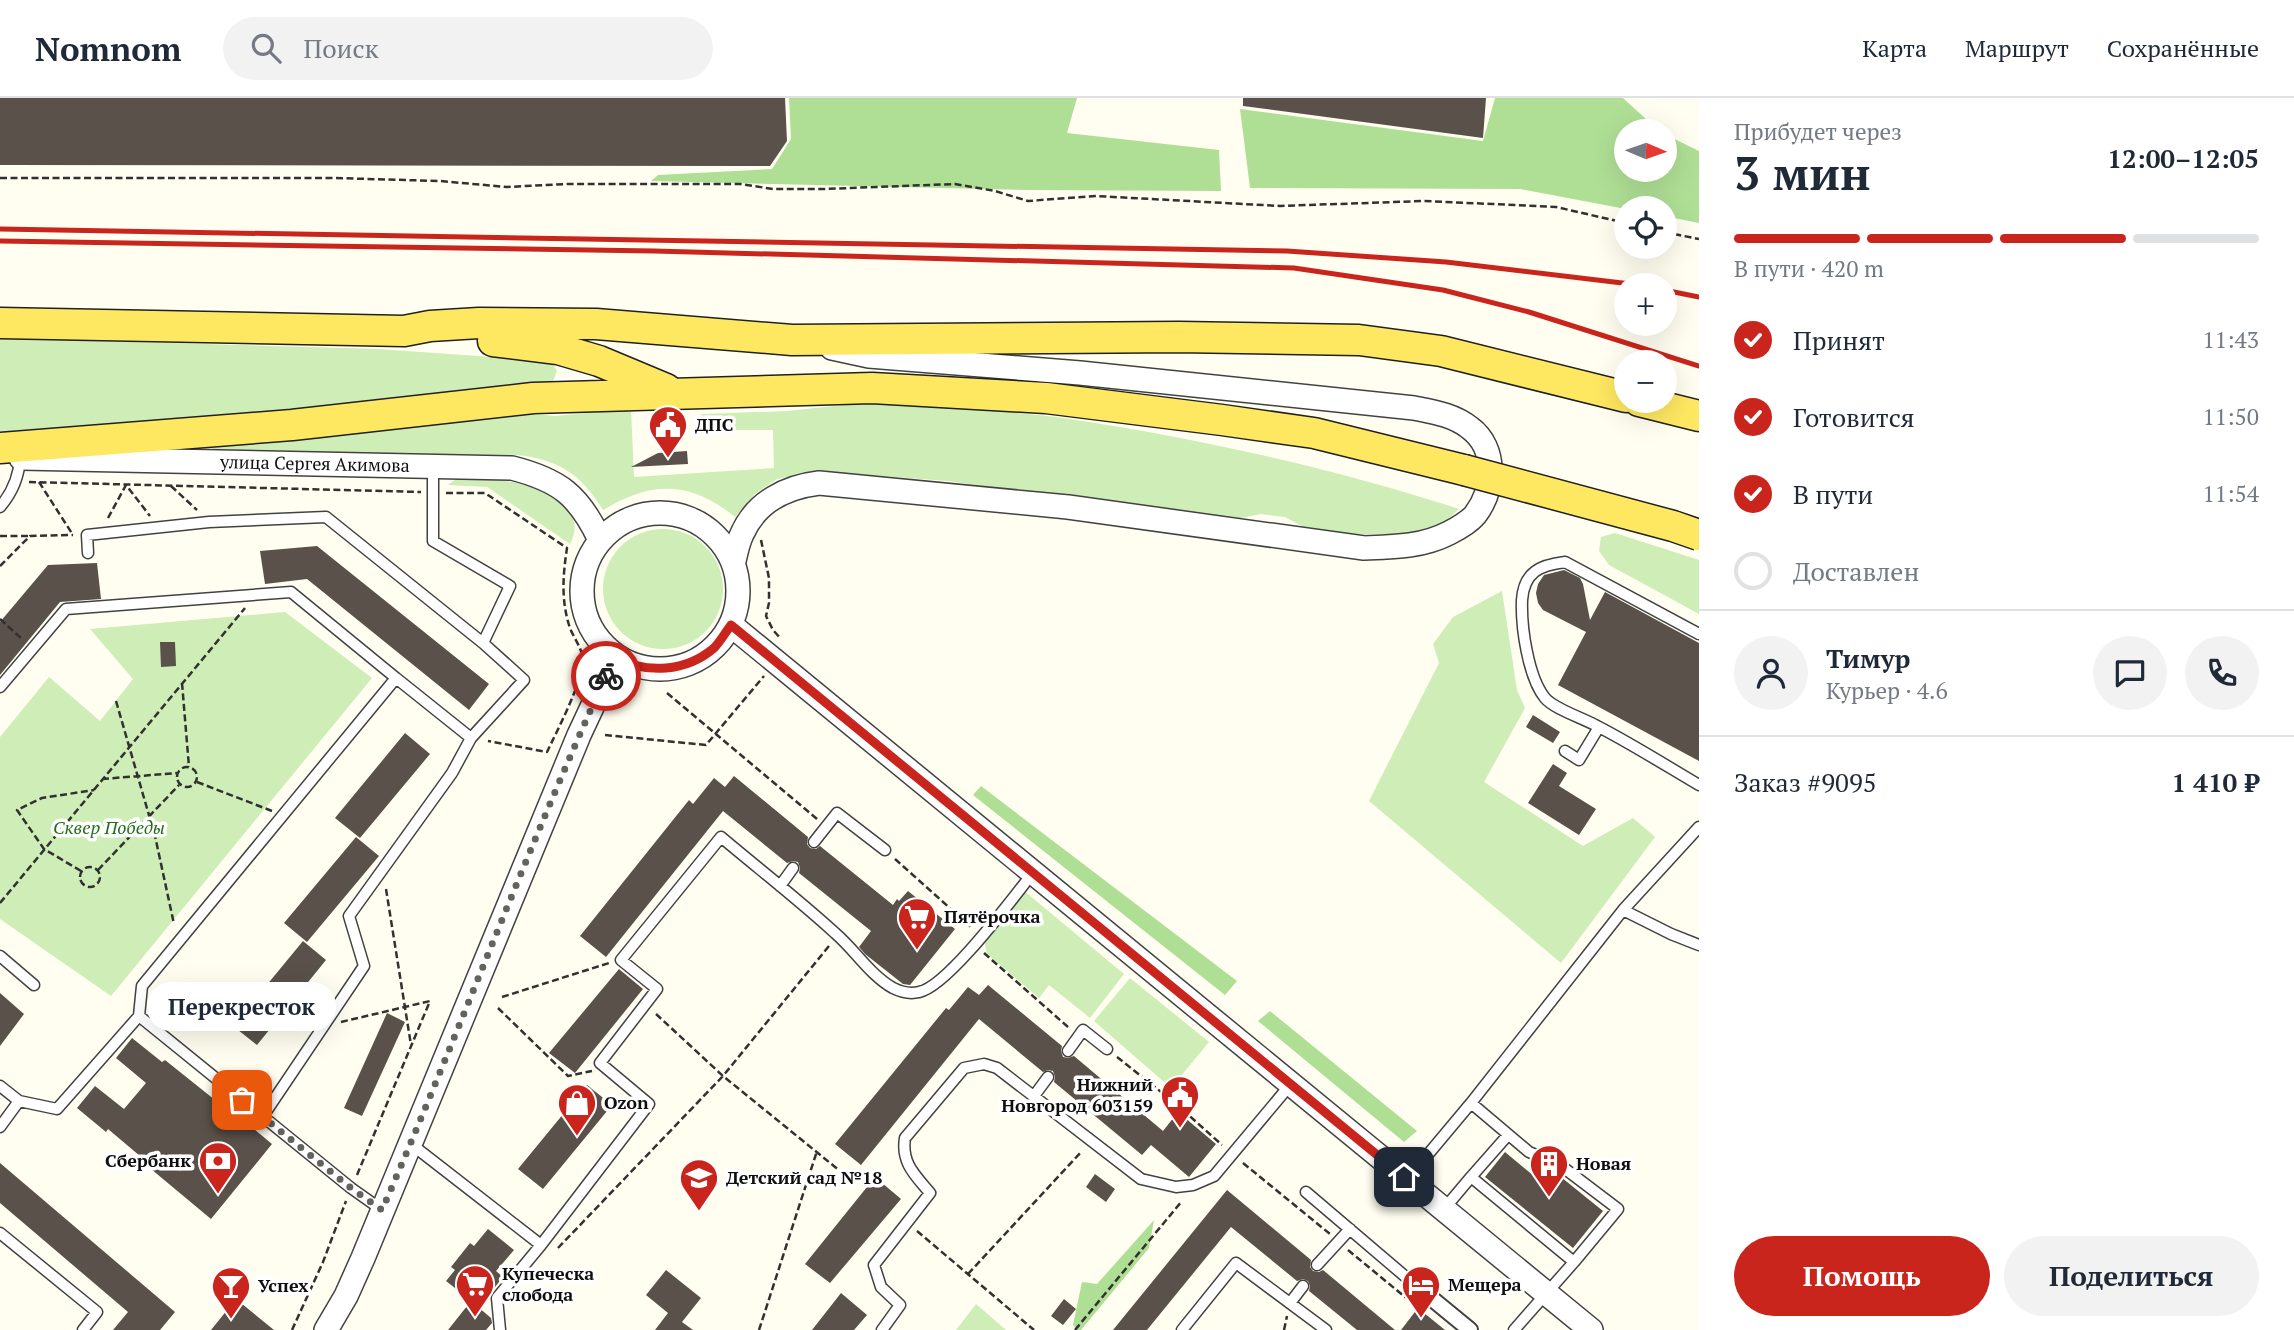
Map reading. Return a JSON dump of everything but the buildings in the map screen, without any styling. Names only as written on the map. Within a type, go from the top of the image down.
[{"type":"main road","points":[[0,323],[404,331],[558,349],[599,361],[676,393]]},
{"type":"main road","points":[[404,331],[430,326],[479,323],[596,324],[792,340],[1179,337],[1359,340],[1441,351],[1614,394]]},
{"type":"main road","points":[[7,454],[533,398],[872,388],[1046,398],[1314,433],[1464,470],[1699,535]]},
{"type":"main road","points":[[1677,410],[1699,416]]},
{"type":"street","points":[[734,561],[726,546],[712,531],[690,518],[665,512],[639,515],[616,526],[600,540],[586,566],[582,591],[586,617],[598,639],[615,658],[642,667],[668,669],[693,662],[715,647],[731,625],[738,601],[734,561],[741,534],[756,512],[787,489],[819,483],[1068,507],[1364,548],[1410,546],[1448,534],[1475,516],[1487,492],[1492,467],[1487,445],[1470,428],[1444,414],[1414,408],[1080,373],[869,356],[792,340]]},
{"type":"street","name":"улица Сергея Акимова","points":[[7,454],[512,468],[537,474],[571,494],[590,518],[600,540]]},
{"type":"street","points":[[731,625],[775,664],[1591,1330]]},
{"type":"street","points":[[326,1330],[346,1296],[574,748],[615,658]]},
{"type":"street","points":[[1425,1293],[1469,1330]]},
{"type":"lane","points":[[0,507],[9,497],[20,470],[7,454]]},
{"type":"lane","points":[[433,465],[433,541],[510,586],[483,643]]},
{"type":"lane","points":[[88,553],[87,535],[209,522],[326,517],[483,643],[524,680],[471,738],[453,773],[349,916],[364,966],[263,1116]]},
{"type":"lane","points":[[1699,634],[1565,562],[1545,564],[1528,578],[1522,599],[1526,642],[1535,684],[1548,701],[1699,785]]},
{"type":"lane","points":[[0,687],[66,609],[291,592],[471,738]]},
{"type":"lane","points":[[0,1086],[19,1101],[57,1109],[139,1016],[142,986],[396,678]]},
{"type":"lane","points":[[1565,751],[1579,760],[1599,727]]},
{"type":"lane","points":[[814,842],[836,813],[885,850]]},
{"type":"lane","points":[[1404,1177],[1430,1152],[1471,1103],[1623,910],[1699,827]]},
{"type":"lane","points":[[500,1330],[497,1298],[649,1104],[600,1063],[657,989],[621,960],[721,837],[838,935],[862,962],[892,988],[905,992],[918,993],[929,989],[950,971],[1032,874]]},
{"type":"lane","points":[[780,886],[793,868]]},
{"type":"lane","points":[[1623,910],[1671,934],[1698,940]]},
{"type":"lane","points":[[0,956],[34,985]]},
{"type":"lane","points":[[139,1016],[351,1188],[382,1210]]},
{"type":"lane","points":[[1068,1051],[1083,1030],[1107,1049]]},
{"type":"lane","points":[[882,1330],[900,1305],[881,1287],[874,1265],[930,1193],[906,1163],[903,1150],[905,1138],[964,1068],[984,1063],[998,1068],[1141,1179],[1176,1187],[1197,1184],[1214,1176],[1290,1085]]},
{"type":"lane","points":[[1034,1096],[1048,1077]]},
{"type":"lane","points":[[0,1127],[19,1101]]},
{"type":"lane","points":[[1471,1103],[1529,1152],[1560,1165],[1618,1209],[1514,1330]]},
{"type":"lane","points":[[1443,1210],[1508,1135]]},
{"type":"lane","points":[[411,1144],[541,1245]]},
{"type":"lane","points":[[1471,1177],[1574,1262]]},
{"type":"lane","points":[[1306,1192],[1407,1278]]},
{"type":"lane","points":[[1317,1265],[1350,1229]]},
{"type":"lane","points":[[0,1233],[97,1312],[83,1330]]},
{"type":"lane","points":[[1182,1330],[1236,1263],[1326,1330]]},
{"type":"lane","points":[[1290,1303],[1303,1286]]},
{"type":"path","points":[[0,178],[334,178],[440,181],[507,187],[567,184],[740,184],[774,189],[955,184],[995,191],[1028,201],[1096,196],[1280,206],[1423,201],[1556,207],[1614,220]]},
{"type":"path","points":[[1677,235],[1699,239]]},
{"type":"path","points":[[0,536],[73,535],[39,482]]},
{"type":"path","points":[[100,534],[126,485],[159,527]]},
{"type":"path","points":[[171,486],[209,522]]},
{"type":"path","points":[[0,566],[30,536]]},
{"type":"path","points":[[604,735],[706,745],[789,648],[773,630],[766,616],[769,578],[761,537]]},
{"type":"path","points":[[0,902],[256,594]]},
{"type":"path","points":[[0,619],[33,648]]},
{"type":"path","points":[[182,683],[189,766]]},
{"type":"path","points":[[667,693],[826,826]]},
{"type":"path","points":[[116,701],[149,817],[178,942]]},
{"type":"path","points":[[197,782],[198,775],[195,769],[189,766],[177,773],[179,785],[186,788],[197,782],[284,815]]},
{"type":"path","points":[[102,779],[177,773]]},
{"type":"path","points":[[97,870],[179,785]]},
{"type":"path","points":[[81,871],[44,849],[17,810],[42,798],[94,790]]},
{"type":"path","points":[[885,850],[1078,1036]]},
{"type":"path","points":[[89,867],[97,870],[100,879],[93,887],[82,886],[79,882],[81,871],[89,867]]},
{"type":"path","points":[[383,869],[411,1045]]},
{"type":"path","points":[[558,1248],[723,1076],[838,935]]},
{"type":"path","points":[[502,997],[621,960]]},
{"type":"path","points":[[292,1330],[323,1262],[429,1001],[322,1027]]},
{"type":"path","points":[[645,1004],[723,1076],[840,1171]]},
{"type":"path","points":[[498,1008],[568,1076],[607,1068]]},
{"type":"path","points":[[1107,1049],[1175,1102],[1405,1297],[1425,1293]]},
{"type":"path","points":[[968,1275],[1091,1142]]},
{"type":"path","points":[[759,1330],[817,1151]]},
{"type":"path","points":[[1075,1330],[1197,1184]]},
{"type":"path","points":[[906,1222],[1034,1330]]},
{"type":"green space","points":[[789,98],[1077,98],[1067,133],[1219,150],[1221,191],[1028,190],[651,181],[658,175],[772,169],[791,139]]},
{"type":"green space","points":[[1495,98],[1623,98],[1646,119],[1614,119],[1614,182],[1677,182],[1677,140],[1699,151],[1699,223],[1677,219],[1677,196],[1614,196],[1614,207],[1520,189],[1250,188],[1240,109],[1483,141]]},
{"type":"green space","points":[[0,338],[378,349],[551,361],[557,371],[552,383],[177,422],[0,432]]},
{"type":"green space","points":[[862,403],[1018,413],[1119,427],[1217,445],[1315,468],[1459,509],[1444,523],[1420,531],[1399,534],[1316,534],[1285,517],[1261,514],[1231,520],[948,481],[816,471],[777,479],[756,493],[735,517],[703,496],[671,489],[638,493],[603,510],[586,487],[568,471],[533,457],[518,455],[212,451],[214,445],[504,411],[555,416],[631,409],[634,477],[774,468],[773,430],[702,430],[696,426],[696,419],[702,414],[788,411]]},
{"type":"green space","points":[[456,479],[517,483],[552,497],[573,519],[575,528],[570,544],[487,487],[448,485]]},
{"type":"green space","points":[[663,529],[686,533],[706,546],[719,566],[723,589],[719,612],[706,632],[686,645],[663,649],[640,645],[620,632],[607,612],[603,589],[607,566],[620,546],[640,533]]},
{"type":"green space","points":[[1615,533],[1699,560],[1699,614],[1609,565],[1599,551],[1601,537]]},
{"type":"green space","points":[[1502,591],[1517,690],[1525,708],[1484,782],[1583,846],[1633,818],[1655,837],[1561,963],[1369,801],[1439,663],[1433,644],[1453,617]]},
{"type":"green space","name":"Сквер Победы","points":[[285,612],[372,678],[111,996],[0,919],[0,737],[49,677],[100,721],[133,679],[90,629]]},
{"type":"green space","points":[[981,786],[1237,981],[1225,995],[973,795]]},
{"type":"green space","points":[[1023,890],[1124,974],[1090,1018],[1049,985],[1039,998],[987,954],[986,935]]},
{"type":"green space","points":[[1130,978],[1209,1042],[1171,1088],[1094,1021]]},
{"type":"green space","points":[[1270,1011],[1417,1131],[1404,1142],[1258,1021]]},
{"type":"green space","points":[[1154,1220],[1149,1248],[1081,1330],[1077,1330],[1073,1325],[1082,1282],[1097,1284]]},
{"type":"green space","points":[[976,1304],[1006,1330],[956,1330]]},
{"type":"railway","points":[[0,229],[1287,251],[1446,262],[1614,282]]},
{"type":"railway","points":[[0,241],[654,251],[1294,268],[1443,290],[1529,312],[1699,366]]},
{"type":"railway","points":[[1677,293],[1699,297]]},
{"type":"way so far","points":[[242,1100],[382,1210],[606,676]]},
{"type":"place","name":"ДПС","points":[[668,459]]},
{"type":"place","name":"Пятёрочка","points":[[917,951]]},
{"type":"place","name":"Перекресток","points":[[242,1100]]},
{"type":"place","name":"Нижний Новгород 603159","points":[[1180,1129]]},
{"type":"place","name":"Ozon","points":[[577,1137]]},
{"type":"place","name":"Сбербанк","points":[[218,1195]]},
{"type":"place","name":"Новая","points":[[1549,1198]]},
{"type":"place","name":"Детский сад №18","points":[[699,1212]]},
{"type":"place","name":"Купеческа слобода","points":[[475,1318]]},
{"type":"place","name":"Мещера","points":[[1421,1319]]},
{"type":"place","name":"Успех","points":[[231,1320]]},
{"type":"route","points":[[606,676],[615,658],[642,667],[668,669],[693,662],[715,647],[731,625],[775,664],[1404,1177]]}]
